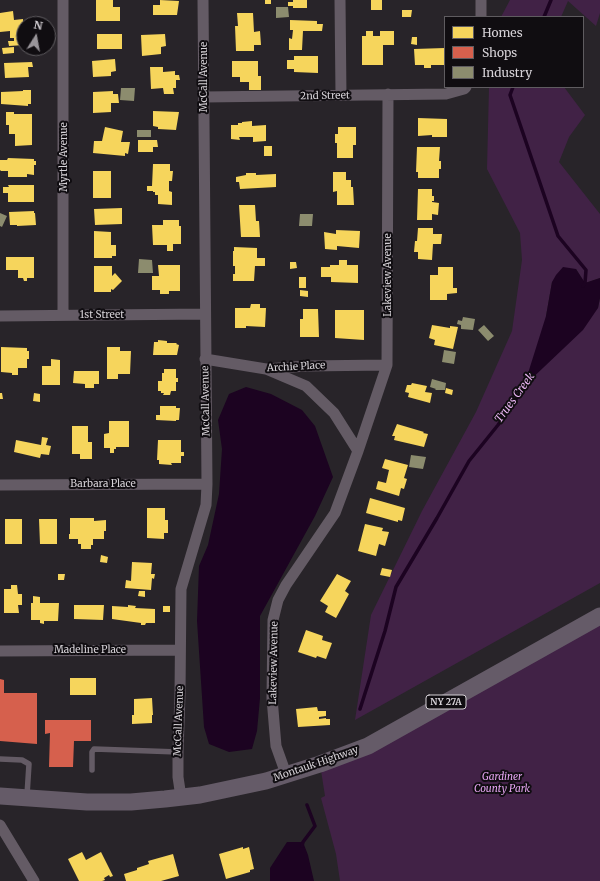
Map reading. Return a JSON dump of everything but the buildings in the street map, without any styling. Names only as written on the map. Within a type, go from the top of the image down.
[{"type":"main road","name":"Montauk Highway","points":[[0,796],[111,802],[180,798],[243,787],[368,746],[600,616]]},
{"type":"street","name":"Myrtle Avenue","points":[[63,0],[63,315]]},
{"type":"street","name":"McCall Avenue","points":[[180,798],[178,752],[181,588],[206,505],[207,484],[203,0]]},
{"type":"street","points":[[340,0],[341,95]]},
{"type":"street","points":[[481,0],[481,16]]},
{"type":"street","name":"2nd Street","points":[[204,97],[446,94],[465,88]]},
{"type":"street","name":"Lakeview Avenue","points":[[286,774],[276,746],[272,698],[273,620],[278,600],[286,585],[335,513],[387,365],[388,94]]},
{"type":"street","name":"1st Street","points":[[0,316],[205,314]]},
{"type":"street","name":"Archie Place","points":[[205,359],[266,370],[306,366],[387,365]]},
{"type":"street","points":[[266,370],[306,386],[334,413],[358,451]]},
{"type":"street","name":"Barbara Place","points":[[0,485],[207,484]]},
{"type":"street","name":"Madeline Place","points":[[0,651],[180,650]]},
{"type":"street","points":[[0,825],[34,881]]},
{"type":"lane","points":[[92,770],[92,752],[94,749],[178,752]]},
{"type":"lane","points":[[0,759],[22,760],[29,764],[27,798]]},
{"type":"green space","points":[[510,0],[600,0],[600,13],[596,26],[568,1],[561,16],[502,16]]},
{"type":"green space","points":[[489,88],[565,88],[585,115],[569,137],[559,162],[600,214],[600,278],[585,283],[576,269],[552,282],[546,316],[598,308],[600,298],[600,583],[355,720],[371,615],[422,511],[476,412],[512,331],[522,260],[520,233],[487,169]]},
{"type":"green space","name":"Gardiner County Park","points":[[600,616],[600,881],[340,881],[336,854],[321,798],[325,796],[320,764]]},
{"type":"shaded area","points":[[563,267],[576,269],[585,283],[600,278],[600,298],[598,308],[583,330],[524,386],[546,316],[552,282]]},
{"type":"shaded area","points":[[246,387],[271,394],[302,410],[315,426],[333,477],[315,516],[260,616],[260,698],[257,731],[252,749],[229,752],[209,744],[204,727],[197,621],[199,566],[208,545],[219,494],[222,449],[218,420],[229,394]]},
{"type":"shaded area","points":[[287,842],[303,842],[308,855],[314,881],[270,881],[270,868]]},
{"type":"waterway","name":"Trues Creek","points":[[544,16],[551,0]]},
{"type":"waterway","name":"Trues Creek","points":[[513,88],[510,95],[558,236],[586,270],[585,283],[583,286]]},
{"type":"waterway","name":"Trues Creek","points":[[360,709],[385,631],[396,587],[469,461],[498,425],[527,383]]},
{"type":"waterway","name":"Trues Creek","points":[[302,846],[303,842],[315,826],[307,805]]}]
